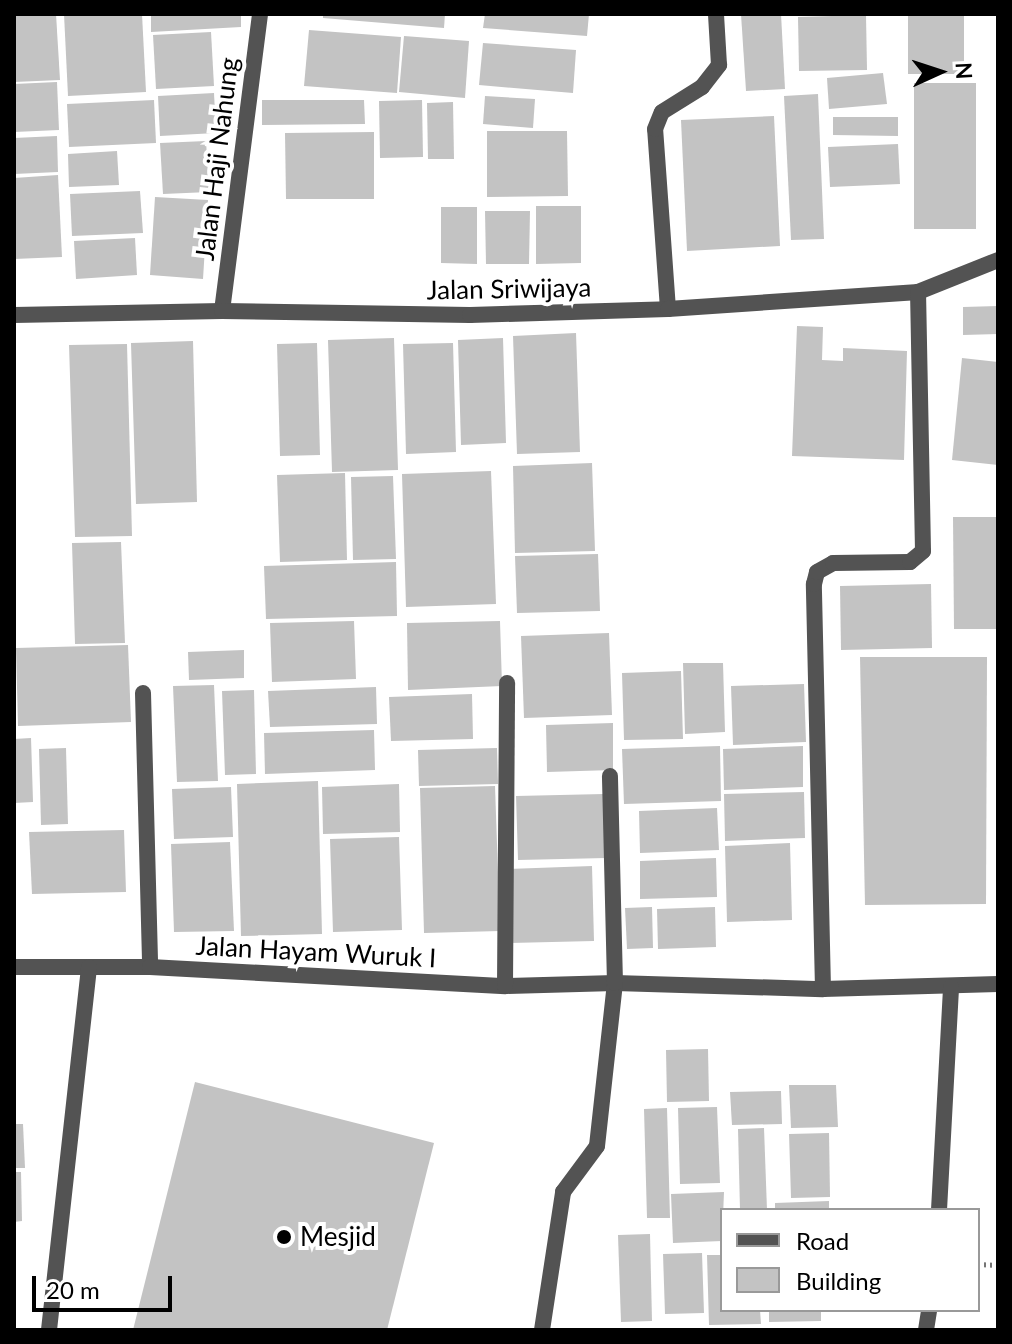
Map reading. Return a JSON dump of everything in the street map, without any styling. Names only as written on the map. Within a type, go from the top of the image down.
[{"type":"street","name":"Jalan Haji Nahung","points":[[222,311],[260,14]]},
{"type":"street","points":[[668,309],[655,129],[662,112],[702,87],[719,65],[716,14]]},
{"type":"street","name":"Jalan Sriwijaya","points":[[14,315],[222,311],[470,315],[668,309],[918,292],[998,260]]},
{"type":"street","points":[[823,989],[814,584],[817,572],[833,563],[910,562],[923,551],[918,292]]},
{"type":"street","points":[[505,986],[507,683]]},
{"type":"street","points":[[143,693],[150,967]]},
{"type":"street","points":[[542,1330],[563,1192],[597,1146],[615,983],[610,776]]},
{"type":"street","name":"Jalan Hayam Wuruk I","points":[[14,967],[150,967],[505,986],[615,983],[823,989],[998,984]]},
{"type":"street","points":[[49,1330],[89,967]]},
{"type":"street","points":[[939,1208],[951,987]]},
{"type":"building","points":[[14,14],[56,14],[60,80],[14,82]]},
{"type":"building","points":[[64,14],[142,14],[146,92],[68,96]]},
{"type":"building","points":[[151,14],[241,14],[241,27],[151,32]]},
{"type":"building","points":[[323,14],[445,14],[444,28],[323,18]]},
{"type":"building","points":[[485,14],[589,14],[587,36],[483,28]]},
{"type":"building","points":[[741,14],[781,14],[785,89],[746,91]]},
{"type":"building","points":[[908,14],[964,14],[964,74],[908,74]]},
{"type":"building","points":[[866,15],[867,70],[799,71],[798,17]]},
{"type":"building","points":[[309,30],[401,37],[397,93],[304,86]]},
{"type":"building","points":[[211,32],[214,86],[156,89],[153,35]]},
{"type":"building","points":[[404,36],[469,41],[465,98],[399,92]]},
{"type":"building","points":[[483,43],[576,50],[573,93],[479,85]]},
{"type":"building","points":[[883,73],[887,104],[829,109],[827,78]]},
{"type":"building","points":[[57,82],[59,130],[14,132],[14,84]]},
{"type":"building","points":[[914,83],[976,83],[976,229],[914,229]]},
{"type":"building","points":[[214,93],[216,133],[160,136],[158,96]]},
{"type":"building","points":[[818,94],[824,239],[791,240],[784,96]]},
{"type":"building","points":[[485,96],[535,99],[533,128],[483,124]]},
{"type":"building","points":[[154,100],[156,143],[69,147],[67,104]]},
{"type":"building","points":[[262,100],[364,100],[365,124],[262,125]]},
{"type":"building","points":[[422,100],[423,157],[380,158],[379,101]]},
{"type":"building","points":[[453,102],[454,159],[428,159],[427,103]]},
{"type":"building","points":[[774,116],[780,246],[687,251],[681,120]]},
{"type":"building","points":[[833,117],[898,117],[898,136],[833,135]]},
{"type":"building","points":[[487,131],[567,131],[568,196],[487,197]]},
{"type":"building","points":[[374,132],[374,199],[286,199],[285,133]]},
{"type":"building","points":[[57,136],[58,172],[14,174],[14,138]]},
{"type":"building","points":[[206,141],[209,192],[163,194],[160,143]]},
{"type":"building","points":[[898,144],[900,184],[830,187],[828,147]]},
{"type":"building","points":[[117,151],[119,185],[69,187],[68,154]]},
{"type":"building","points":[[58,175],[62,257],[14,259],[14,178]]},
{"type":"building","points":[[140,191],[143,233],[72,236],[70,194]]},
{"type":"building","points":[[155,197],[208,200],[203,279],[150,275]]},
{"type":"building","points":[[536,206],[581,206],[581,263],[536,264]]},
{"type":"building","points":[[441,207],[477,207],[477,264],[441,263]]},
{"type":"building","points":[[485,211],[530,211],[529,264],[486,264]]},
{"type":"building","points":[[135,238],[137,275],[76,279],[74,241]]},
{"type":"building","points":[[998,306],[998,334],[963,335],[963,307]]},
{"type":"building","points":[[797,326],[823,327],[822,360],[843,361],[843,348],[907,351],[904,460],[792,456]]},
{"type":"building","points":[[576,333],[580,452],[517,454],[513,336]]},
{"type":"building","points":[[394,338],[398,470],[332,472],[328,340]]},
{"type":"building","points":[[503,338],[506,443],[461,445],[458,340]]},
{"type":"building","points":[[193,341],[197,502],[136,504],[131,343]]},
{"type":"building","points":[[317,343],[320,455],[280,456],[277,344]]},
{"type":"building","points":[[453,343],[456,452],[406,454],[403,344]]},
{"type":"building","points":[[127,344],[132,536],[75,537],[69,345]]},
{"type":"building","points":[[962,358],[998,362],[998,465],[952,460]]},
{"type":"building","points":[[592,463],[595,551],[515,553],[513,466]]},
{"type":"building","points":[[491,471],[496,604],[406,607],[402,474]]},
{"type":"building","points":[[345,473],[347,560],[280,562],[277,475]]},
{"type":"building","points":[[393,476],[396,559],[353,560],[351,477]]},
{"type":"building","points":[[953,517],[998,517],[998,629],[954,629]]},
{"type":"building","points":[[121,542],[125,643],[75,644],[72,543]]},
{"type":"building","points":[[598,554],[600,611],[517,613],[515,556]]},
{"type":"building","points":[[396,562],[397,616],[266,619],[264,566]]},
{"type":"building","points":[[931,584],[932,648],[841,650],[840,586]]},
{"type":"building","points":[[354,621],[356,679],[272,682],[270,623]]},
{"type":"building","points":[[500,621],[502,686],[408,690],[407,623]]},
{"type":"building","points":[[609,633],[612,715],[524,718],[521,636]]},
{"type":"building","points":[[128,645],[131,722],[18,726],[16,648]]},
{"type":"building","points":[[244,650],[244,678],[189,680],[188,652]]},
{"type":"building","points":[[860,657],[987,657],[986,904],[865,905]]},
{"type":"building","points":[[683,663],[723,663],[725,732],[685,734]]},
{"type":"building","points":[[681,671],[683,739],[624,740],[622,673]]},
{"type":"building","points":[[804,684],[806,742],[733,745],[731,686]]},
{"type":"building","points":[[214,685],[218,781],[177,782],[173,686]]},
{"type":"building","points":[[376,687],[377,724],[270,727],[268,691]]},
{"type":"building","points":[[254,690],[256,774],[225,775],[222,691]]},
{"type":"building","points":[[472,694],[473,739],[391,741],[389,697]]},
{"type":"building","points":[[613,723],[613,770],[547,772],[546,725]]},
{"type":"building","points":[[374,730],[375,770],[265,774],[264,733]]},
{"type":"building","points":[[31,738],[33,802],[14,803],[14,739]]},
{"type":"building","points":[[720,746],[721,801],[624,804],[622,749]]},
{"type":"building","points":[[803,746],[803,787],[724,790],[723,749]]},
{"type":"building","points":[[66,748],[68,824],[41,825],[39,749]]},
{"type":"building","points":[[497,748],[498,784],[419,786],[418,750]]},
{"type":"building","points":[[318,781],[322,934],[241,936],[237,784]]},
{"type":"building","points":[[399,784],[400,832],[323,834],[322,787]]},
{"type":"building","points":[[495,786],[500,931],[424,933],[420,788]]},
{"type":"building","points":[[231,787],[233,837],[174,839],[172,789]]},
{"type":"building","points":[[804,792],[805,838],[725,841],[724,794]]},
{"type":"building","points":[[604,794],[606,858],[518,860],[516,796]]},
{"type":"building","points":[[717,808],[719,850],[640,853],[639,811]]},
{"type":"building","points":[[124,830],[126,892],[32,894],[29,832]]},
{"type":"building","points":[[399,837],[402,930],[333,932],[330,839]]},
{"type":"building","points":[[230,842],[234,931],[174,932],[171,844]]},
{"type":"building","points":[[790,843],[792,920],[727,922],[725,846]]},
{"type":"building","points":[[716,858],[717,897],[640,899],[640,861]]},
{"type":"building","points":[[592,866],[594,941],[510,943],[507,869]]},
{"type":"building","points":[[652,907],[653,948],[627,949],[625,908]]},
{"type":"building","points":[[715,907],[716,947],[658,949],[657,909]]},
{"type":"building","points":[[708,1049],[709,1101],[667,1102],[666,1050]]},
{"type":"building","name":"Mesjid","points":[[195,1082],[434,1143],[387,1330],[133,1330]]},
{"type":"building","points":[[789,1085],[836,1085],[838,1127],[791,1128]]},
{"type":"building","points":[[781,1091],[782,1124],[732,1125],[730,1092]]},
{"type":"building","points":[[717,1107],[720,1183],[680,1184],[678,1108]]},
{"type":"building","points":[[667,1108],[670,1218],[647,1218],[644,1109]]},
{"type":"building","points":[[14,1124],[23,1124],[25,1168],[14,1168]]},
{"type":"building","points":[[764,1128],[767,1208],[740,1208],[738,1129]]},
{"type":"building","points":[[829,1133],[830,1197],[791,1198],[789,1134]]},
{"type":"building","points":[[14,1172],[21,1172],[22,1221],[14,1222]]},
{"type":"building","points":[[724,1192],[723,1208],[720,1208],[720,1241],[673,1243],[671,1194]]},
{"type":"building","points":[[829,1201],[829,1208],[775,1208],[775,1203]]},
{"type":"building","points":[[650,1234],[652,1321],[621,1322],[618,1235]]},
{"type":"building","points":[[702,1253],[704,1313],[665,1314],[663,1254]]},
{"type":"building","points":[[707,1255],[720,1255],[720,1312],[760,1312],[761,1324],[709,1325]]},
{"type":"building","points":[[769,1312],[821,1312],[821,1321],[769,1322]]},
{"type":"place","name":"Mesjid","points":[[284,1237]]}]
